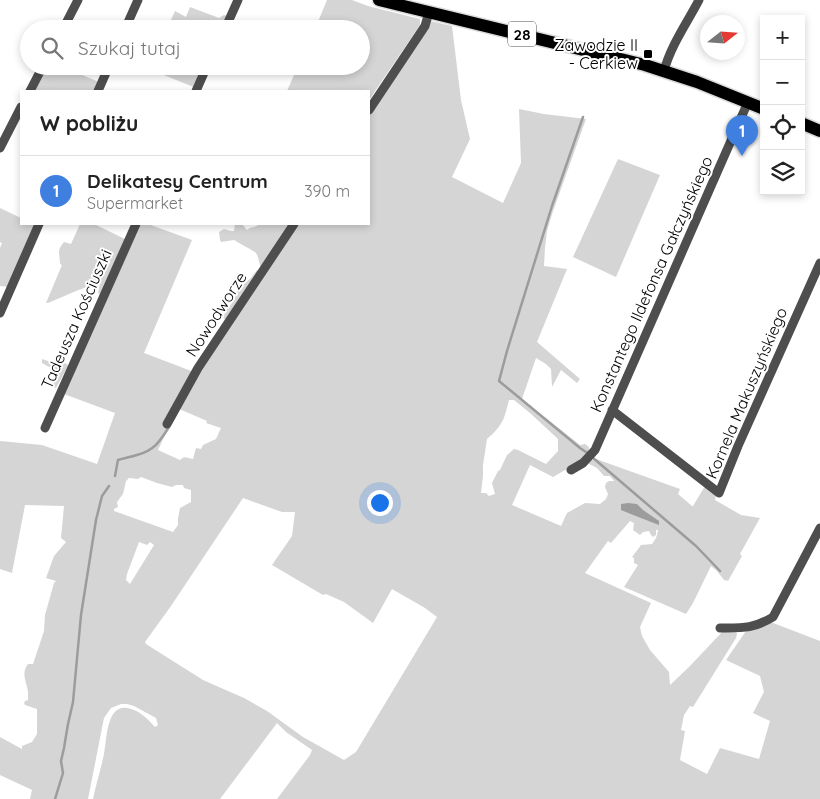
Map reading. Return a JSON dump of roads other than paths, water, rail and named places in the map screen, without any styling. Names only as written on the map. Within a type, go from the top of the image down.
[{"type":"main road","name":"28","points":[[380,0],[620,58],[664,71],[760,107]]},
{"type":"main road","points":[[805,125],[820,131]]},
{"type":"street","points":[[67,20],[78,0]]},
{"type":"street","points":[[129,20],[138,0]]},
{"type":"street","points":[[229,20],[238,0]]},
{"type":"street","points":[[664,71],[666,62],[699,0]]},
{"type":"street","points":[[370,108],[425,26],[429,12]]},
{"type":"street","points":[[31,90],[38,75]]},
{"type":"street","points":[[98,90],[105,75]]},
{"type":"street","points":[[196,90],[204,75]]},
{"type":"street","name":"Konstantego Ildefonsa Gałczyńskiego","points":[[571,470],[583,463],[595,450],[748,102]]},
{"type":"street","points":[[0,148],[20,109]]},
{"type":"street","points":[[0,313],[39,225]]},
{"type":"street","name":"Tadeusza Kościuszki","points":[[45,428],[136,225]]},
{"type":"street","name":"Nowodworze","points":[[167,424],[198,368],[293,225]]},
{"type":"street","name":"Kornela Makuszyńskiego","points":[[612,410],[719,493],[820,263]]},
{"type":"street","points":[[720,628],[745,628],[763,623],[773,617],[820,528]]},
{"type":"street","points":[[811,546],[820,551]]},
{"type":"waterway","points":[[583,117],[552,206],[499,381],[589,454]]},
{"type":"waterway","points":[[115,476],[118,460],[153,448],[169,427]]},
{"type":"waterway","points":[[592,457],[696,546],[720,571]]},
{"type":"waterway","points":[[55,799],[63,773],[61,761],[73,702],[81,615],[96,520],[102,496],[109,486]]},
{"type":"place","name":"Zawodzie II - Cerkiew","points":[[648,54]]},
{"type":"place","name":"Delikatesy Centrum","points":[[742,156]]}]
